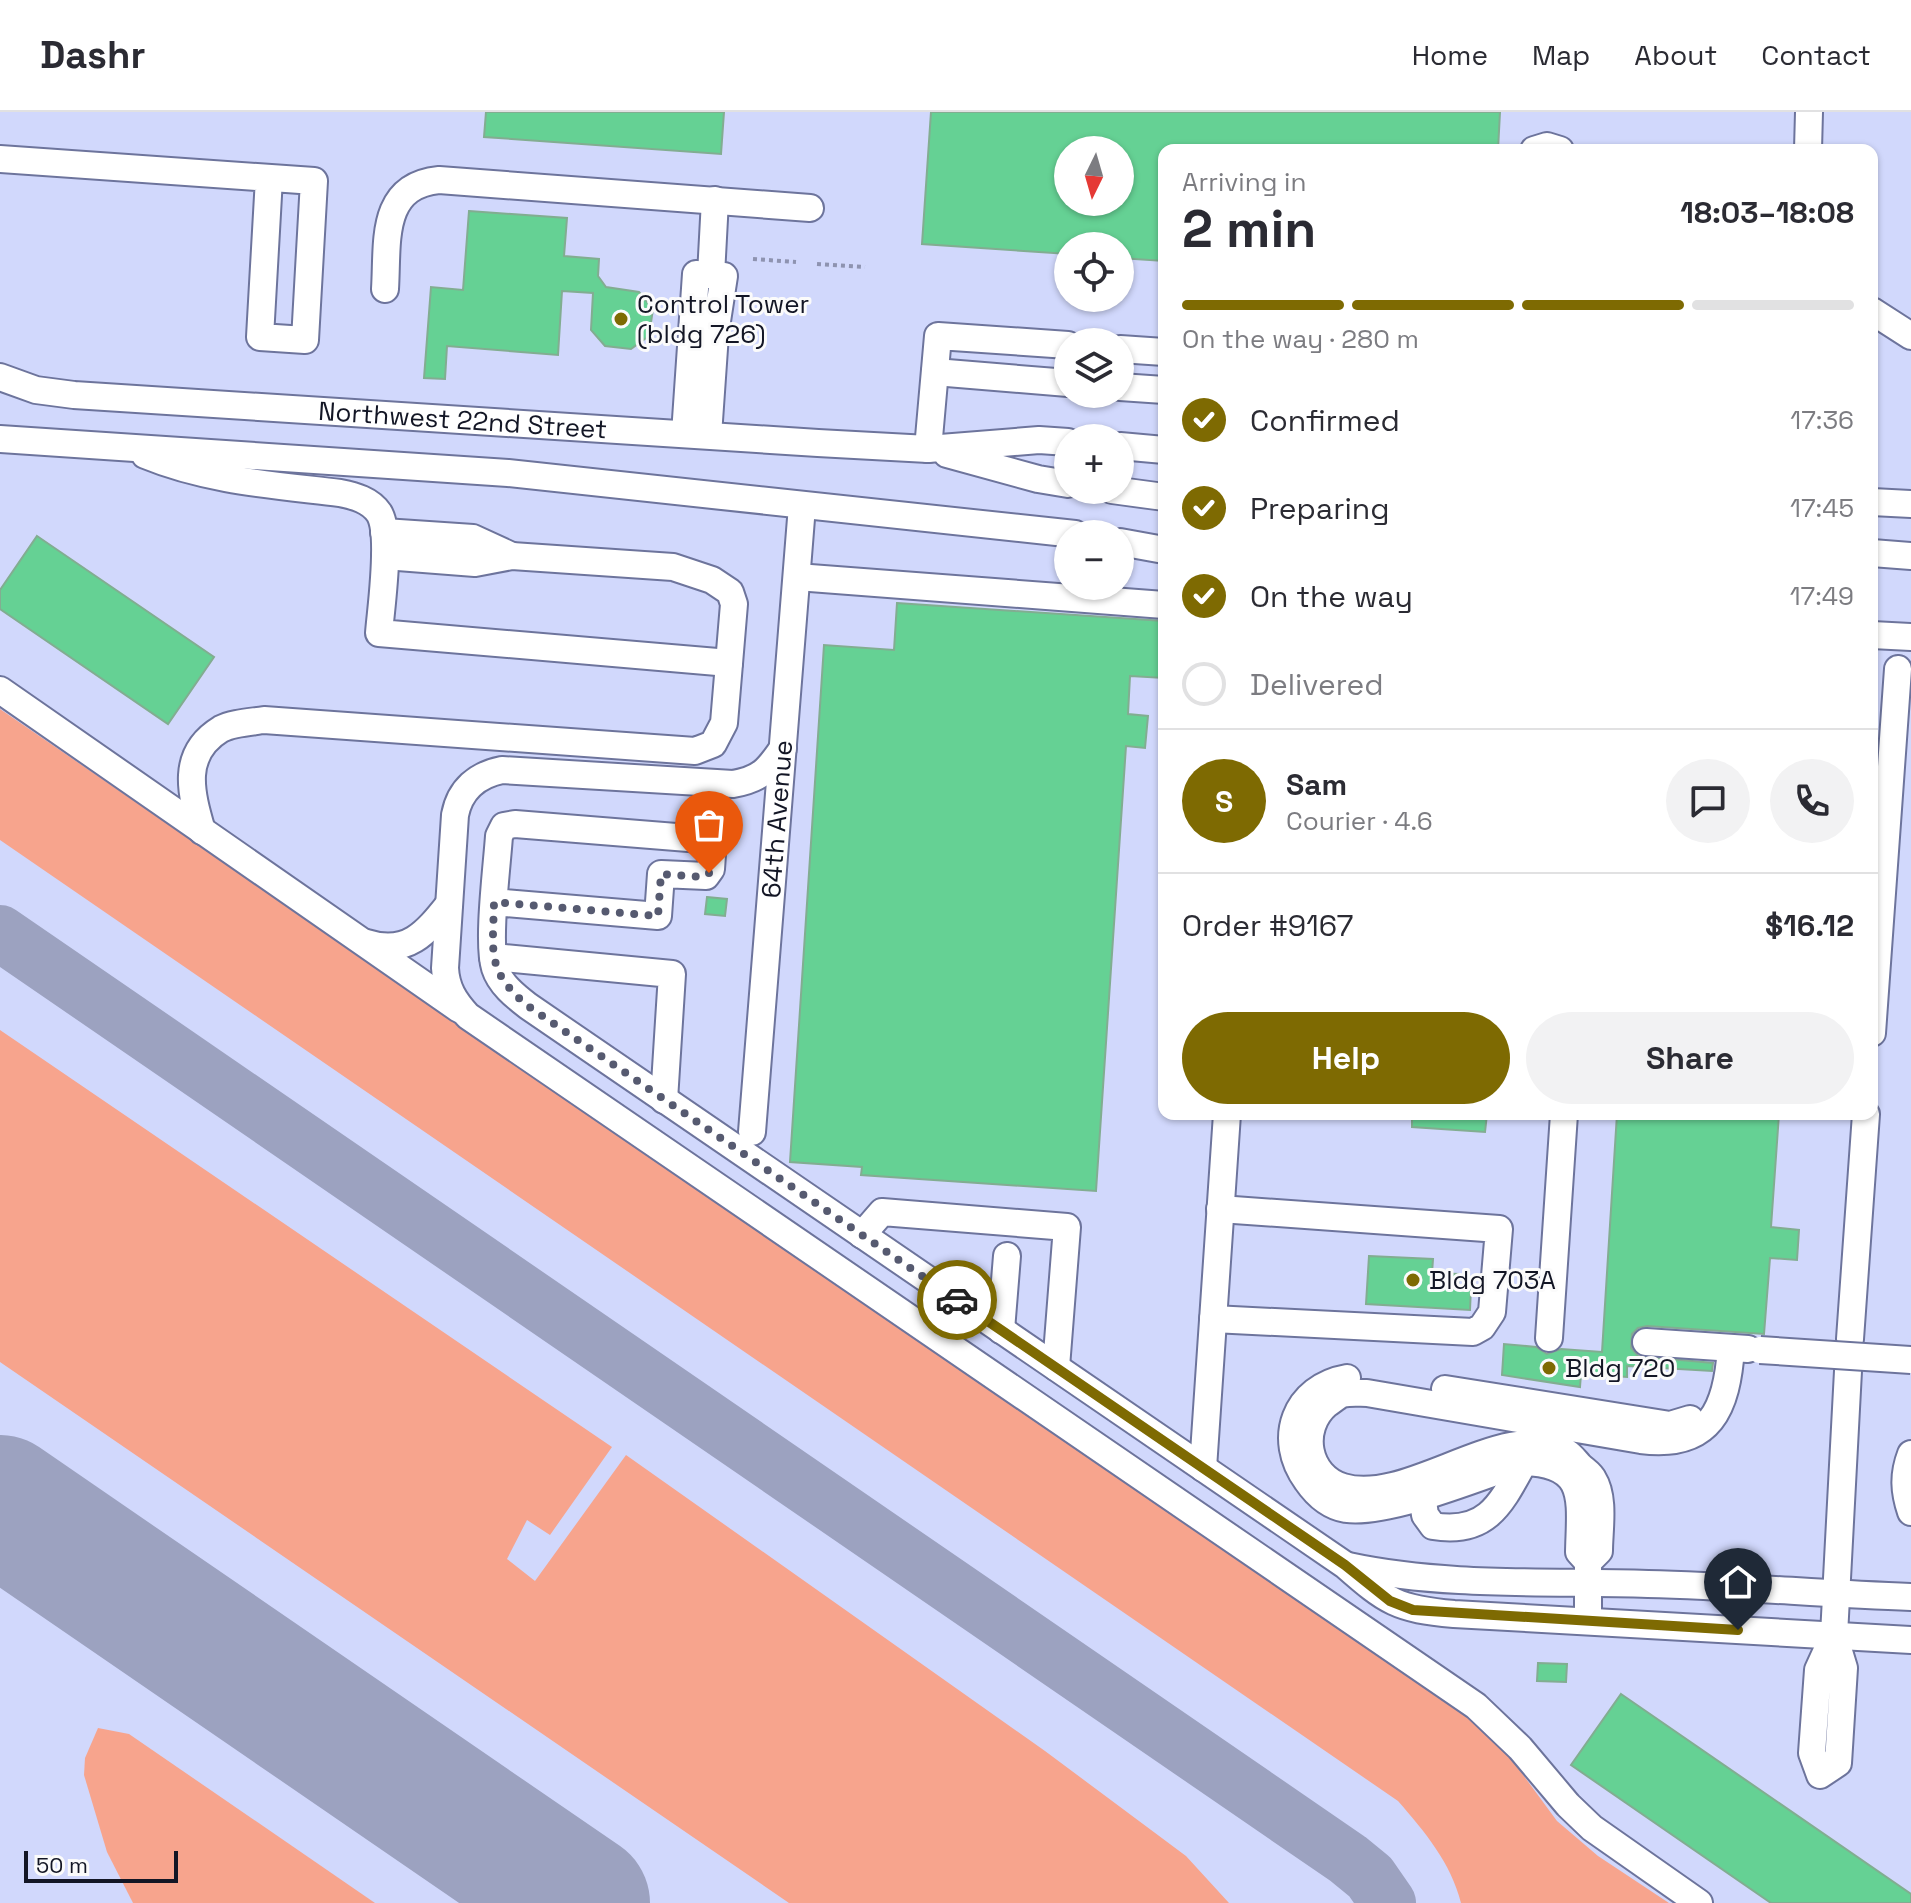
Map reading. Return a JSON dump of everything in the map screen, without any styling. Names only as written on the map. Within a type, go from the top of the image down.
[{"type":"street","points":[[1808,144],[1809,112]]},
{"type":"street","points":[[0,159],[314,181],[305,340],[260,337],[269,178]]},
{"type":"street","points":[[385,289],[392,216],[406,191],[423,182],[439,180],[810,208]]},
{"type":"street","points":[[696,435],[724,276],[711,275],[715,200]]},
{"type":"street","points":[[1878,315],[1911,336]]},
{"type":"street","points":[[928,449],[938,336],[1054,344]]},
{"type":"street","points":[[1134,350],[1158,352]]},
{"type":"street","points":[[935,372],[1054,382]]},
{"type":"street","name":"Northwest 22nd Street","points":[[0,377],[36,390],[74,395],[696,435],[928,449],[1054,441]]},
{"type":"street","points":[[1134,388],[1158,390]]},
{"type":"street","points":[[0,439],[508,473],[1054,532]]},
{"type":"street","points":[[124,446],[176,468],[210,476],[356,496],[370,504],[379,513],[384,544],[379,633],[729,663]]},
{"type":"street","points":[[1134,447],[1158,449]]},
{"type":"street","name":"Northwest 22nd Street","points":[[928,449],[1054,482]]},
{"type":"street","points":[[1134,493],[1158,496]]},
{"type":"street","points":[[1878,502],[1911,504]]},
{"type":"street","name":"64th Avenue","points":[[752,1132],[802,506]]},
{"type":"street","points":[[202,831],[192,796],[190,775],[201,746],[223,728],[264,720],[695,751],[713,744],[724,723],[734,604],[730,592],[712,580],[673,567],[512,556],[473,538],[384,544]]},
{"type":"street","points":[[1134,545],[1158,549]]},
{"type":"street","points":[[1878,553],[1911,556]]},
{"type":"street","points":[[797,577],[1158,605]]},
{"type":"street","points":[[1878,635],[1911,637]]},
{"type":"street","points":[[1878,949],[1898,669]]},
{"type":"street","points":[[0,690],[468,1016],[1476,1706],[1520,1748],[1568,1805],[1592,1828],[1699,1903]]},
{"type":"street","points":[[468,1016],[457,1004],[446,982],[457,806],[464,791],[487,774],[511,770],[733,784],[768,771],[783,748]]},
{"type":"street","points":[[494,902],[658,916],[661,874],[706,876],[711,869],[713,840],[515,824],[504,826],[499,836],[494,902],[493,957],[502,981],[528,1006],[1345,1565],[1401,1607],[1424,1611],[1911,1640]]},
{"type":"street","points":[[360,940],[383,947],[408,943],[431,928],[449,904]]},
{"type":"street","points":[[493,957],[672,974],[664,1100]]},
{"type":"street","points":[[1203,1468],[1227,1120]]},
{"type":"street","points":[[1549,1338],[1564,1120]]},
{"type":"street","points":[[1850,1339],[1866,1120]]},
{"type":"street","points":[[1213,1319],[1473,1332],[1488,1321],[1492,1312],[1499,1229],[1220,1209]]},
{"type":"street","points":[[862,1235],[882,1212],[1067,1227],[1056,1367]]},
{"type":"street","points":[[1001,1330],[1007,1256]]},
{"type":"street","points":[[1646,1342],[1724,1360],[1760,1350],[1911,1360]]},
{"type":"street","points":[[1588,1620],[1588,1572],[1579,1552],[1579,1497],[1570,1476],[1548,1463],[1524,1462],[1378,1499],[1323,1476],[1310,1456],[1310,1436],[1315,1419],[1340,1394],[1367,1393],[1661,1441],[1689,1435],[1707,1424],[1726,1395],[1724,1360]]},
{"type":"street","points":[[1834,1635],[1848,1371]]},
{"type":"street","points":[[1421,1486],[1507,1446],[1543,1445],[1567,1453],[1594,1479],[1600,1505],[1599,1551],[1588,1572]]},
{"type":"street","points":[[1911,1454],[1905,1475],[1905,1495],[1911,1512]]},
{"type":"street","points":[[1421,1486],[1425,1515],[1433,1526],[1452,1529],[1471,1525],[1488,1517],[1503,1500],[1524,1462]]},
{"type":"street","points":[[1345,1565],[1382,1573],[1540,1583],[1588,1572],[1836,1594],[1911,1597]]},
{"type":"path","points":[[753,259],[796,262]]},
{"type":"path","points":[[817,264],[865,267]]},
{"type":"shaded area","points":[[0,709],[1452,1704],[1507,1753],[1557,1821],[1598,1856],[1669,1903],[1461,1903],[1444,1861],[1398,1801],[0,840]]},
{"type":"shaded area","points":[[0,1030],[612,1447],[550,1535],[527,1520],[507,1559],[535,1581],[626,1455],[1045,1751],[1186,1856],[1229,1903],[789,1903],[0,1362]]},
{"type":"shaded area","points":[[98,1728],[129,1734],[375,1903],[133,1903],[107,1852],[84,1775],[85,1758]]},
{"type":"building","points":[[486,112],[724,112],[721,154],[484,137]]},
{"type":"building","points":[[931,112],[1500,112],[1498,144],[1158,144],[1158,261],[1134,259],[1134,232],[1054,232],[1054,253],[922,244]]},
{"type":"building","points":[[469,211],[567,218],[564,256],[599,259],[598,276],[606,287],[639,292],[653,309],[649,336],[631,349],[605,346],[591,330],[593,293],[562,291],[558,355],[447,346],[445,379],[424,378],[431,287],[463,290]]},
{"type":"building","points":[[37,536],[214,657],[168,724],[0,609],[0,590]]},
{"type":"building","points":[[897,603],[1158,621],[1158,678],[1130,676],[1128,714],[1148,716],[1145,748],[1126,746],[1096,1191],[861,1175],[862,1167],[790,1162],[824,645],[894,650]]},
{"type":"building","points":[[707,897],[727,899],[725,916],[705,914]]},
{"type":"building","points":[[1412,1120],[1486,1120],[1485,1132],[1412,1127]]},
{"type":"building","points":[[1617,1120],[1779,1120],[1771,1227],[1799,1230],[1797,1260],[1770,1258],[1764,1334],[1647,1326],[1638,1328],[1632,1334],[1631,1348],[1638,1356],[1713,1363],[1712,1371],[1627,1366],[1627,1377],[1581,1374],[1580,1387],[1502,1375],[1504,1344],[1536,1347],[1547,1354],[1561,1349],[1602,1352]]},
{"type":"building","name":"Bldg 703A","points":[[1369,1256],[1433,1259],[1432,1273],[1459,1274],[1458,1286],[1471,1287],[1470,1310],[1366,1304]]},
{"type":"building","points":[[1538,1663],[1567,1664],[1566,1682],[1537,1681]]},
{"type":"building","points":[[1621,1694],[1911,1894],[1911,1903],[1771,1903],[1571,1765]]},
{"type":"taxiway","points":[[0,933],[1348,1859],[1370,1877],[1388,1903]]},
{"type":"runway","points":[[0,1504],[581,1903]]},
{"type":"way so far","points":[[709,873],[702,877],[661,874],[658,916],[494,902],[493,957],[496,970],[513,994],[528,1006],[957,1300]]},
{"type":"place","name":"Control Tower (bldg 726)","points":[[621,319]]},
{"type":"place","name":"Bldg 703A","points":[[1413,1280]]},
{"type":"place","name":"Bldg 720","points":[[1549,1368]]},
{"type":"route","points":[[957,1300],[1345,1565],[1370,1587],[1401,1607],[1454,1614],[1738,1630]]}]
